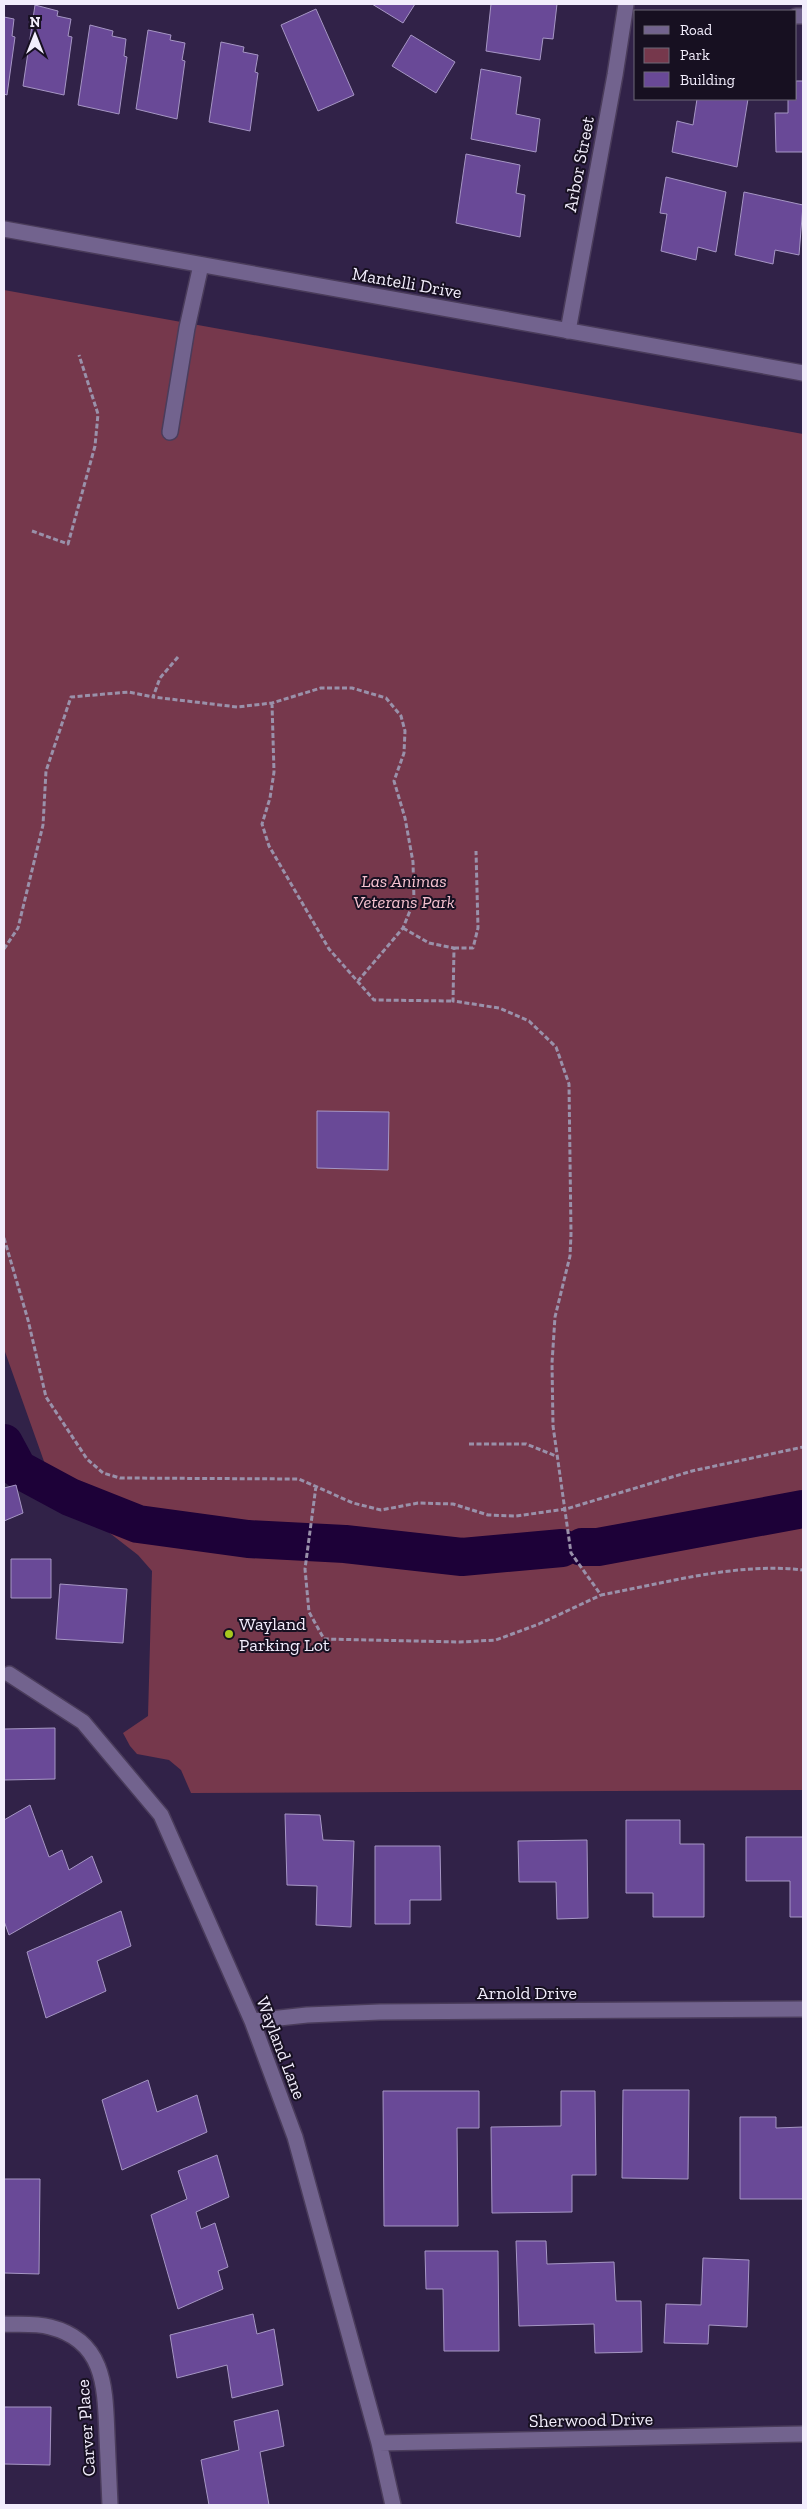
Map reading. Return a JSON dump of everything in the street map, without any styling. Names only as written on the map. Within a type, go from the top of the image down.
[{"type":"street","name":"Arbor Street","points":[[568,331],[629,12]]},
{"type":"street","name":"Mantelli Drive","points":[[4,229],[803,373]]},
{"type":"street","points":[[170,432],[187,328],[201,265]]},
{"type":"street","name":"Wayland Lane","points":[[10,1674],[83,1722],[160,1815],[252,2022],[295,2137],[379,2444],[393,2505]]},
{"type":"street","name":"Arnold Drive","points":[[252,2022],[307,2015],[380,2012],[803,2009]]},
{"type":"street","name":"Carver Place","points":[[4,2324],[49,2327],[78,2340],[89,2352],[103,2376],[106,2395],[110,2505]]},
{"type":"street","name":"Sherwood Drive","points":[[379,2444],[803,2434]]},
{"type":"path","points":[[32,531],[68,544],[95,446],[98,414],[79,355]]},
{"type":"path","points":[[153,696],[160,678],[178,657]]},
{"type":"path","points":[[4,949],[18,928],[43,825],[46,771],[71,696],[129,692],[237,707],[272,703],[321,688],[352,688],[386,698],[401,716],[405,731],[404,752],[394,781],[405,818],[412,862],[414,901],[403,928],[358,981]]},
{"type":"path","points":[[272,703],[274,772],[270,798],[262,824],[269,846],[330,949],[374,1000],[453,1001],[499,1008],[529,1021],[556,1047],[569,1084],[571,1234],[570,1256],[555,1317],[552,1363],[556,1456],[566,1509],[571,1553],[601,1595]]},
{"type":"path","points":[[403,928],[440,947],[473,948],[478,928],[476,851]]},
{"type":"path","points":[[453,1001],[454,948]]},
{"type":"path","points":[[4,1238],[28,1320],[46,1397],[87,1459],[103,1473],[120,1478],[299,1479],[353,1503],[381,1510],[418,1503],[453,1504],[488,1515],[516,1516],[566,1509],[692,1471],[803,1447]]},
{"type":"path","points":[[468,1444],[526,1444],[556,1456]]},
{"type":"path","points":[[316,1486],[305,1569],[309,1612],[324,1639],[460,1642],[496,1640],[539,1624],[601,1595],[734,1571],[790,1568],[803,1570]]},
{"type":"green space","name":"Las Animas Veterans Park","points":[[4,290],[803,434],[803,1790],[191,1793],[181,1770],[169,1760],[137,1754],[123,1733],[148,1716],[152,1571],[138,1555],[80,1510],[46,1467],[4,1349]]},
{"type":"building","points":[[372,4],[415,4],[403,23]]},
{"type":"building","points":[[491,4],[557,4],[553,39],[543,38],[540,60],[486,51]]},
{"type":"building","points":[[35,5],[58,11],[57,16],[71,19],[68,36],[72,37],[64,95],[23,86]]},
{"type":"building","points":[[316,9],[354,95],[318,111],[281,25]]},
{"type":"building","points":[[4,17],[14,19],[12,36],[15,37],[7,95],[4,94]]},
{"type":"building","points":[[90,25],[113,31],[112,36],[126,39],[124,56],[127,57],[119,114],[78,105]]},
{"type":"building","points":[[148,30],[171,35],[170,40],[185,43],[182,60],[185,61],[177,119],[136,109]]},
{"type":"building","points":[[411,35],[455,62],[436,93],[392,66]]},
{"type":"building","points":[[221,42],[244,47],[243,52],[258,55],[255,72],[258,73],[250,131],[209,122]]},
{"type":"building","points":[[481,69],[521,77],[516,114],[540,119],[536,152],[471,139]]},
{"type":"building","points":[[797,81],[803,81],[803,152],[776,152],[775,113],[788,113],[788,100],[797,100]]},
{"type":"building","points":[[697,100],[748,100],[737,167],[672,152],[677,121],[693,125]]},
{"type":"building","points":[[466,154],[520,165],[516,193],[525,195],[520,237],[456,223]]},
{"type":"building","points":[[666,177],[726,192],[716,252],[698,247],[696,260],[661,251],[667,214],[660,213]]},
{"type":"building","points":[[744,192],[803,205],[799,255],[775,250],[773,264],[735,255]]},
{"type":"building","points":[[317,1111],[389,1112],[388,1170],[317,1168]]},
{"type":"building","points":[[16,1485],[23,1513],[4,1521],[4,1488]]},
{"type":"building","points":[[11,1559],[51,1559],[51,1598],[11,1598]]},
{"type":"building","points":[[60,1584],[127,1589],[123,1643],[56,1639]]},
{"type":"building","points":[[55,1728],[55,1779],[4,1780],[4,1729]]},
{"type":"building","points":[[30,1805],[49,1857],[62,1850],[69,1870],[92,1856],[102,1882],[9,1935],[4,1921],[4,1820]]},
{"type":"building","points":[[285,1814],[320,1815],[323,1840],[354,1841],[351,1927],[316,1925],[317,1886],[287,1885]]},
{"type":"building","points":[[626,1820],[680,1820],[680,1844],[704,1844],[704,1917],[653,1917],[653,1893],[626,1893]]},
{"type":"building","points":[[746,1837],[803,1837],[803,1917],[790,1917],[790,1881],[746,1881]]},
{"type":"building","points":[[587,1840],[588,1918],[557,1919],[556,1882],[519,1882],[518,1841]]},
{"type":"building","points":[[375,1846],[440,1846],[441,1900],[410,1900],[410,1924],[375,1924]]},
{"type":"building","points":[[121,1911],[131,1946],[97,1961],[106,1991],[46,2018],[27,1952]]},
{"type":"building","points":[[148,2080],[157,2112],[197,2095],[207,2132],[122,2170],[102,2100]]},
{"type":"building","points":[[623,2090],[689,2090],[688,2179],[622,2178]]},
{"type":"building","points":[[383,2091],[479,2091],[479,2128],[457,2128],[458,2226],[384,2226]]},
{"type":"building","points":[[561,2091],[595,2091],[596,2175],[572,2175],[572,2212],[492,2213],[491,2127],[561,2126]]},
{"type":"building","points":[[740,2117],[776,2117],[776,2128],[803,2127],[803,2199],[740,2199]]},
{"type":"building","points":[[217,2155],[229,2197],[196,2212],[201,2229],[215,2223],[228,2267],[218,2271],[223,2289],[178,2309],[151,2215],[187,2199],[178,2171]]},
{"type":"building","points":[[4,2179],[40,2179],[39,2274],[4,2273]]},
{"type":"building","points":[[516,2241],[546,2241],[547,2264],[614,2262],[616,2301],[641,2301],[642,2352],[595,2353],[594,2324],[519,2326]]},
{"type":"building","points":[[425,2251],[498,2251],[499,2351],[444,2351],[443,2289],[426,2289]]},
{"type":"building","points":[[703,2258],[749,2260],[747,2327],[709,2325],[708,2344],[664,2343],[666,2304],[701,2305]]},
{"type":"building","points":[[253,2314],[257,2334],[274,2329],[283,2385],[232,2398],[227,2365],[177,2378],[170,2335]]},
{"type":"building","points":[[4,2407],[51,2407],[50,2465],[4,2464]]},
{"type":"building","points":[[278,2410],[284,2446],[260,2452],[269,2505],[209,2505],[201,2460],[239,2450],[234,2421]]},
{"type":"waterway","points":[[4,1443],[18,1469],[70,1497],[138,1524],[248,1539],[345,1544],[462,1557],[562,1548]]},
{"type":"waterway","points":[[582,1547],[598,1547],[803,1509]]},
{"type":"place","name":"Wayland Parking Lot","points":[[229,1634]]}]
